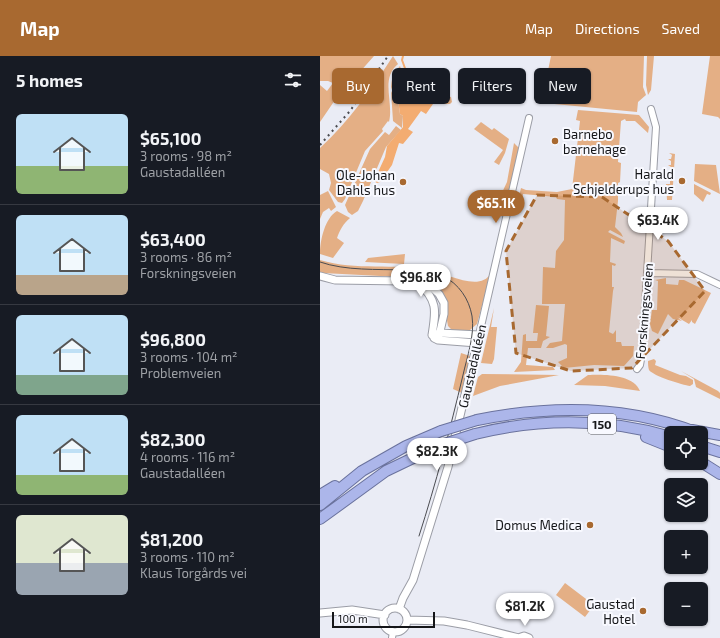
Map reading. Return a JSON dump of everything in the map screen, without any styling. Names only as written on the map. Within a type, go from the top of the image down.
[{"type":"highway","name":"150","points":[[320,505],[353,477],[394,452],[441,431],[477,420],[536,410],[582,409],[635,416],[674,426]]},
{"type":"highway","name":"150","points":[[320,519],[386,471],[438,446],[475,434],[531,424],[588,422],[644,430],[664,435]]},
{"type":"highway","points":[[531,424],[602,429],[646,437],[664,444]]},
{"type":"highway","points":[[708,433],[720,435]]},
{"type":"highway","points":[[708,437],[720,442]]},
{"type":"highway","points":[[708,448],[720,452]]},
{"type":"highway","points":[[708,466],[720,474]]},
{"type":"highway","points":[[320,495],[353,477]]},
{"type":"street","name":"Forskningsveien","points":[[636,369],[640,365],[642,354],[648,273],[656,127],[651,109]]},
{"type":"street","name":"Gaustadalléen","points":[[399,609],[413,580],[448,467],[529,118]]},
{"type":"street","points":[[648,273],[697,274],[720,285]]},
{"type":"street","points":[[320,276],[335,280],[418,282],[433,287],[442,299],[444,311],[439,337]]},
{"type":"street","points":[[418,282],[430,294],[435,305],[432,335],[477,343]]},
{"type":"street","points":[[439,337],[479,335]]},
{"type":"street","points":[[399,609],[404,612],[407,620],[403,630],[392,635],[385,626],[385,615],[389,610],[399,609]]},
{"type":"street","points":[[320,613],[352,610],[385,615]]},
{"type":"street","points":[[407,620],[452,622],[482,628],[502,636],[518,638],[524,636],[530,638]]},
{"type":"highlighted area","points":[[537,195],[602,197],[668,241],[705,291],[632,368],[571,371],[516,353],[506,251]]},
{"type":"shaded area","points":[[320,56],[374,56],[363,68],[332,68],[332,83],[320,81]]},
{"type":"shaded area","points":[[393,56],[398,64],[395,68],[392,68],[390,77],[389,122],[388,121],[382,129],[383,131],[365,151],[345,199],[342,203],[338,202],[329,190],[331,183],[329,174],[320,169],[320,148],[341,127],[360,104],[384,104],[384,70]]},
{"type":"shaded area","points":[[551,56],[644,56],[643,87],[646,95],[638,102],[637,112],[554,104],[591,104],[591,68],[549,68]]},
{"type":"shaded area","points":[[647,56],[654,56],[651,90],[648,95],[646,85]]},
{"type":"shaded area","points":[[710,56],[720,56],[720,119],[718,117],[702,114]]},
{"type":"shaded area","points":[[332,84],[332,104],[320,122],[320,85],[327,91]]},
{"type":"shaded area","points":[[391,91],[392,104],[399,104],[400,114],[403,116],[402,128],[393,121]]},
{"type":"shaded area","points":[[399,104],[433,104],[426,114],[421,111],[408,129],[413,132],[403,144],[399,143],[392,165],[380,182],[377,183],[374,181],[385,157],[387,146],[403,127],[403,116],[400,114]]},
{"type":"shaded area","points":[[578,110],[639,115],[649,127],[648,133],[635,121],[626,121],[625,119],[621,121],[618,162],[621,163],[620,182],[618,183],[618,201],[615,227],[623,237],[610,230],[608,232],[625,241],[624,244],[611,238],[610,262],[616,264],[615,266],[612,265],[612,287],[614,287],[609,332],[613,334],[616,330],[616,342],[621,342],[622,346],[634,346],[633,356],[624,366],[594,365],[564,368],[558,362],[567,358],[567,345],[565,344],[553,348],[546,348],[550,343],[562,341],[565,304],[542,303],[543,267],[555,268],[556,251],[564,240],[565,200],[557,199],[556,197],[523,194],[522,202],[518,201],[521,188],[526,190],[557,192],[572,189],[580,121],[576,120]]},
{"type":"shaded area","points":[[481,122],[492,130],[494,128],[509,139],[505,153],[499,165],[494,162],[503,150],[474,129]]},
{"type":"shaded area","points":[[396,126],[401,130],[386,147],[358,211],[352,215],[348,212],[345,205],[370,149],[385,132],[389,135]]},
{"type":"shaded area","points":[[514,143],[519,148],[507,204],[499,199],[507,182]]},
{"type":"shaded area","points":[[669,153],[675,154],[672,200],[667,200],[666,184],[670,184],[670,179],[667,178],[670,178],[671,173],[667,171],[671,171],[671,167],[668,165],[671,165],[671,161],[668,159],[671,159],[672,155]]},
{"type":"shaded area","points":[[695,164],[716,165],[720,194],[694,181]]},
{"type":"shaded area","points":[[694,184],[711,193],[710,195],[707,194],[703,202],[694,194]]},
{"type":"shaded area","points":[[328,191],[336,207],[331,211],[329,208],[323,212],[320,219],[320,195]]},
{"type":"shaded area","points":[[337,211],[350,218],[342,227],[337,238],[344,243],[333,258],[320,254],[320,248],[326,224]]},
{"type":"shaded area","points":[[405,254],[404,264],[365,262],[368,258]]},
{"type":"shaded area","points":[[320,260],[347,265],[403,267],[431,270],[471,282],[486,279],[491,273],[477,324],[470,330],[453,331],[448,326],[442,296],[435,286],[428,281],[419,278],[323,273],[320,272]]},
{"type":"shaded area","points":[[666,278],[666,284],[678,285],[679,280],[684,280],[711,293],[695,324],[692,320],[689,324],[677,317],[682,321],[673,319],[668,314],[658,334],[652,331],[650,324],[652,310],[657,310],[658,281],[655,280]]},
{"type":"shaded area","points":[[536,305],[549,306],[546,336],[550,337],[543,341],[541,348],[528,348],[526,365],[553,367],[555,370],[514,372],[521,362],[523,335],[526,334],[526,341],[537,341],[538,333],[533,333]]},
{"type":"shaded area","points":[[494,308],[491,327],[497,327],[494,359],[492,364],[481,363]]},
{"type":"shaded area","points":[[461,353],[470,356],[462,393],[453,389]]},
{"type":"shaded area","points":[[654,359],[656,361],[655,365],[686,376],[693,380],[693,384],[690,386],[681,384],[652,372],[649,370],[648,361]]},
{"type":"shaded area","points":[[681,371],[718,391],[720,393],[720,399],[696,387],[694,379]]},
{"type":"shaded area","points":[[482,374],[559,375],[500,386],[473,396],[478,377]]},
{"type":"shaded area","points":[[588,375],[609,375],[625,378],[637,385],[640,391],[605,386],[574,385]]},
{"type":"shaded area","points":[[565,583],[594,605],[585,617],[556,595]]},
{"type":"waterway","points":[[403,56],[402,60],[405,68]]},
{"type":"tram line","points":[[320,262],[340,267],[404,270],[438,274],[454,283],[466,298],[471,310],[473,323],[470,346],[453,416],[419,536]]},
{"type":"railway","points":[[320,145],[350,111],[388,56]]},
{"type":"place","name":"Barnebo barnehage","points":[[555,141]]},
{"type":"place","name":"Harald Schjelderups hus","points":[[682,181]]},
{"type":"place","name":"Ole-Johan Dahls hus","points":[[403,182]]},
{"type":"place","name":"Domus Medica","points":[[590,525]]},
{"type":"place","name":"Gaustad Hotel","points":[[643,611]]}]
